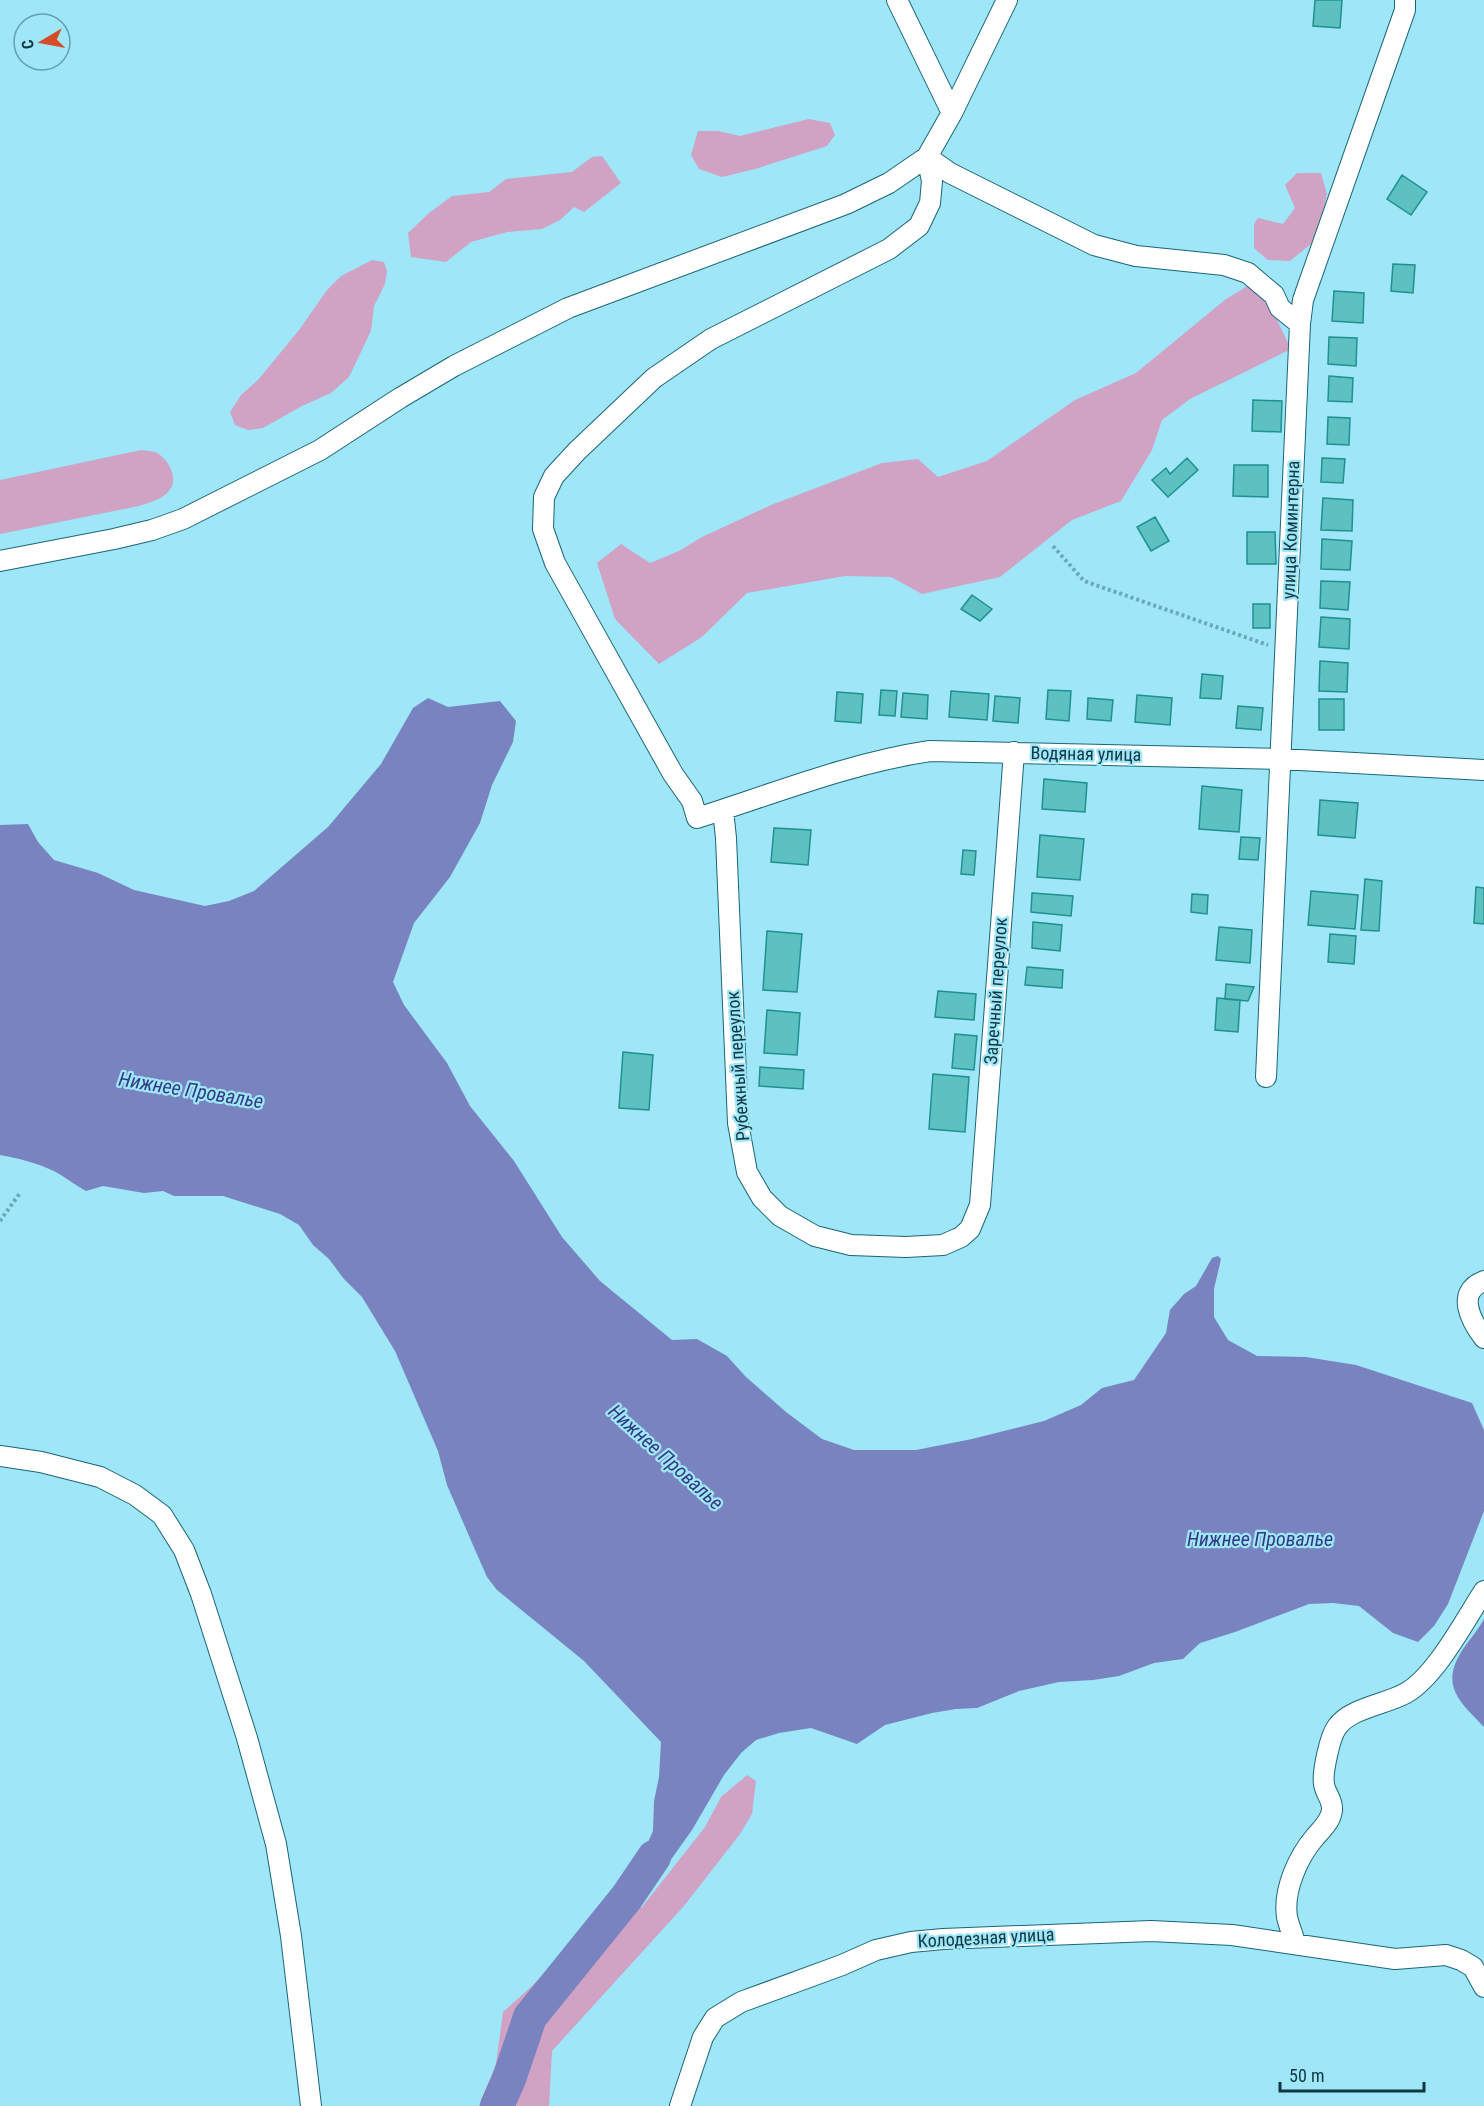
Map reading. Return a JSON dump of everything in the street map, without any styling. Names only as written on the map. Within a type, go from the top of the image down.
[{"type":"street","points":[[897,0],[952,113]]},
{"type":"street","points":[[0,561],[114,539],[152,530],[183,519],[320,450],[400,398],[568,308],[846,204],[889,183],[927,157],[952,113],[1007,0]]},
{"type":"street","name":"улица Коминтерна","points":[[1266,1077],[1300,324],[1303,300],[1405,10],[1405,0]]},
{"type":"street","points":[[927,157],[950,173],[1094,245],[1136,256],[1224,265],[1248,273],[1274,295],[1280,308],[1300,324]]},
{"type":"street","name":"Водяная улица","points":[[927,157],[932,181],[930,203],[919,226],[889,249],[711,339],[654,378],[577,451],[554,476],[544,497],[543,529],[555,563],[672,774],[692,801],[697,818],[895,756],[930,751],[1281,759],[1484,770]]},
{"type":"street","name":"Заречный переулок","points":[[970,1229],[980,1205],[1014,752]]},
{"type":"street","name":"Рубежный переулок","points":[[723,810],[738,1123],[747,1172],[762,1198],[780,1216],[815,1236],[851,1245],[906,1247],[943,1245],[961,1237],[970,1229]]},
{"type":"street","points":[[1484,1281],[1475,1285],[1468,1295],[1468,1309],[1484,1338]]},
{"type":"street","points":[[0,1456],[41,1462],[100,1477],[135,1495],[162,1515],[184,1550],[201,1594],[244,1727],[276,1844],[291,1936],[311,2106]]},
{"type":"street","points":[[1295,1943],[1287,1917],[1287,1899],[1293,1875],[1303,1853],[1328,1823],[1332,1812],[1331,1802],[1324,1785],[1324,1773],[1333,1734],[1338,1725],[1352,1715],[1407,1693],[1422,1680],[1443,1654],[1484,1591]]},
{"type":"street","name":"Колодезная улица","points":[[680,2106],[703,2037],[715,2018],[741,2002],[876,1950],[911,1942],[1151,1931],[1232,1935],[1395,1959],[1446,1955],[1473,1967],[1484,1987]]},
{"type":"path","points":[[1053,546],[1084,580],[1286,651]]},
{"type":"path","points":[[0,1221],[20,1193]]},
{"type":"shaded area","points":[[809,119],[830,123],[835,135],[827,146],[722,177],[699,169],[691,155],[698,131],[718,131],[740,136]]},
{"type":"shaded area","points":[[602,156],[621,183],[584,212],[574,207],[560,220],[542,229],[507,232],[471,242],[446,262],[411,257],[408,233],[452,196],[489,192],[506,179],[572,172],[592,157]]},
{"type":"shaded area","points":[[1297,173],[1321,173],[1327,194],[1317,239],[1290,261],[1268,260],[1254,248],[1254,224],[1258,218],[1283,224],[1295,208],[1285,185]]},
{"type":"shaded area","points":[[372,260],[384,262],[387,271],[385,284],[374,306],[371,331],[349,377],[331,393],[263,428],[248,430],[235,425],[230,412],[241,395],[258,380],[299,330],[327,290],[341,276]]},
{"type":"shaded area","points":[[1264,276],[1277,320],[1291,349],[1190,399],[1162,420],[1152,450],[1121,501],[1072,520],[1000,577],[922,594],[891,577],[845,576],[747,593],[702,637],[659,664],[615,619],[597,563],[621,544],[650,563],[771,505],[882,463],[918,459],[938,477],[987,461],[1075,400],[1136,373],[1226,299]]},
{"type":"shaded area","points":[[141,450],[159,454],[170,467],[173,483],[168,492],[161,497],[139,506],[0,534],[0,480]]},
{"type":"shaded area","points":[[747,1775],[756,1781],[752,1814],[740,1834],[684,1906],[552,2051],[549,2106],[479,2106],[496,2064],[503,2012],[532,1986],[600,1913],[642,1907],[705,1827],[721,1797]]},
{"type":"water","name":"Нижнее Провалье","points":[[428,698],[448,707],[500,701],[516,721],[513,742],[492,785],[480,823],[450,877],[414,923],[393,982],[404,1005],[447,1063],[470,1106],[514,1161],[562,1237],[600,1281],[672,1340],[697,1339],[727,1356],[745,1376],[786,1412],[822,1439],[854,1450],[916,1450],[1044,1421],[1081,1405],[1102,1388],[1134,1380],[1166,1333],[1170,1310],[1184,1294],[1196,1286],[1212,1258],[1218,1256],[1221,1259],[1214,1289],[1214,1317],[1228,1340],[1257,1356],[1306,1357],[1356,1365],[1472,1403],[1484,1430],[1484,1511],[1448,1604],[1434,1626],[1418,1642],[1393,1633],[1359,1606],[1333,1603],[1309,1604],[1200,1643],[1183,1659],[1154,1663],[1119,1676],[1059,1682],[1019,1691],[977,1708],[932,1713],[885,1725],[857,1744],[811,1728],[779,1733],[756,1740],[741,1753],[724,1775],[692,1830],[660,1875],[641,1896],[627,1897],[623,1883],[642,1856],[653,1831],[661,1742],[584,1661],[497,1590],[487,1577],[447,1485],[438,1451],[395,1351],[362,1297],[329,1259],[313,1245],[299,1225],[280,1214],[223,1196],[174,1196],[163,1191],[144,1193],[103,1186],[86,1191],[48,1168],[0,1155],[0,825],[28,824],[38,842],[54,860],[98,873],[134,890],[205,906],[229,901],[254,891],[328,827],[381,764],[413,708]]},
{"type":"water","points":[[1484,1619],[1484,1727],[1462,1703],[1453,1686],[1452,1677],[1460,1654]]},
{"type":"building","points":[[1315,0],[1342,0],[1340,28],[1313,26]]},
{"type":"building","points":[[1402,175],[1427,192],[1411,215],[1387,199]]},
{"type":"building","points":[[1393,264],[1415,265],[1413,293],[1391,291]]},
{"type":"building","points":[[1334,291],[1364,293],[1363,323],[1332,321]]},
{"type":"building","points":[[1329,337],[1357,338],[1356,366],[1328,364]]},
{"type":"building","points":[[1329,376],[1353,378],[1352,402],[1328,401]]},
{"type":"building","points":[[1253,400],[1282,401],[1281,432],[1252,431]]},
{"type":"building","points":[[1328,417],[1350,418],[1349,445],[1327,444]]},
{"type":"building","points":[[1187,458],[1198,470],[1168,497],[1152,480],[1166,468],[1170,474]]},
{"type":"building","points":[[1322,458],[1345,459],[1343,483],[1321,482]]},
{"type":"building","points":[[1234,465],[1268,465],[1268,497],[1233,496]]},
{"type":"building","points":[[1323,498],[1353,500],[1352,531],[1321,530]]},
{"type":"building","points":[[1155,517],[1169,541],[1151,551],[1137,527]]},
{"type":"building","points":[[1247,532],[1275,532],[1276,564],[1247,564]]},
{"type":"building","points":[[1322,539],[1352,541],[1350,570],[1321,569]]},
{"type":"building","points":[[1321,581],[1350,582],[1348,610],[1320,608]]},
{"type":"building","points":[[972,595],[992,609],[980,621],[961,609]]},
{"type":"building","points":[[1253,604],[1270,604],[1270,628],[1253,628]]},
{"type":"building","points":[[1321,617],[1350,619],[1349,649],[1319,647]]},
{"type":"building","points":[[1320,661],[1348,663],[1347,692],[1319,691]]},
{"type":"building","points":[[1202,674],[1223,676],[1221,699],[1200,698]]},
{"type":"building","points":[[881,690],[897,691],[895,716],[879,715]]},
{"type":"building","points":[[1048,690],[1071,691],[1069,721],[1046,719]]},
{"type":"building","points":[[951,691],[989,694],[987,720],[949,717]]},
{"type":"building","points":[[837,692],[863,694],[861,723],[835,721]]},
{"type":"building","points":[[903,693],[928,695],[927,719],[901,717]]},
{"type":"building","points":[[1137,695],[1172,698],[1170,725],[1135,722]]},
{"type":"building","points":[[995,696],[1020,698],[1018,723],[993,721]]},
{"type":"building","points":[[1088,698],[1113,700],[1111,721],[1087,719]]},
{"type":"building","points":[[1319,699],[1344,699],[1344,730],[1319,730]]},
{"type":"building","points":[[1238,706],[1263,708],[1261,730],[1236,728]]},
{"type":"building","points":[[1044,779],[1087,783],[1085,812],[1042,809]]},
{"type":"building","points":[[1202,786],[1242,790],[1239,832],[1199,829]]},
{"type":"building","points":[[1320,800],[1358,803],[1355,838],[1318,835]]},
{"type":"building","points":[[774,828],[811,830],[808,865],[771,862]]},
{"type":"building","points":[[1040,835],[1084,839],[1080,880],[1037,877]]},
{"type":"building","points":[[1241,837],[1260,838],[1258,860],[1239,859]]},
{"type":"building","points":[[963,850],[976,851],[974,875],[961,874]]},
{"type":"building","points":[[1365,879],[1382,881],[1379,931],[1361,930]]},
{"type":"building","points":[[1476,887],[1484,888],[1484,924],[1474,923]]},
{"type":"building","points":[[1311,891],[1358,895],[1355,929],[1308,925]]},
{"type":"building","points":[[1032,893],[1073,896],[1071,916],[1031,912]]},
{"type":"building","points":[[1192,894],[1208,895],[1207,914],[1191,912]]},
{"type":"building","points":[[1033,922],[1062,925],[1060,951],[1032,948]]},
{"type":"building","points":[[1219,927],[1252,930],[1250,963],[1216,960]]},
{"type":"building","points":[[767,931],[802,934],[797,992],[763,990]]},
{"type":"building","points":[[1330,934],[1356,936],[1354,964],[1328,962]]},
{"type":"building","points":[[1027,967],[1063,970],[1062,988],[1025,985]]},
{"type":"building","points":[[1226,984],[1254,987],[1248,1001],[1225,999]]},
{"type":"building","points":[[938,991],[976,994],[974,1020],[935,1017]]},
{"type":"building","points":[[1217,998],[1240,1000],[1238,1032],[1215,1030]]},
{"type":"building","points":[[767,1010],[800,1013],[797,1055],[764,1053]]},
{"type":"building","points":[[955,1034],[977,1036],[974,1070],[952,1068]]},
{"type":"building","points":[[623,1052],[653,1055],[649,1110],[619,1108]]},
{"type":"building","points":[[760,1067],[804,1070],[803,1089],[759,1086]]},
{"type":"building","points":[[933,1074],[969,1077],[965,1132],[929,1129]]},
{"type":"waterway","points":[[497,2106],[509,2079],[530,2017],[627,1897],[654,1857]]}]
